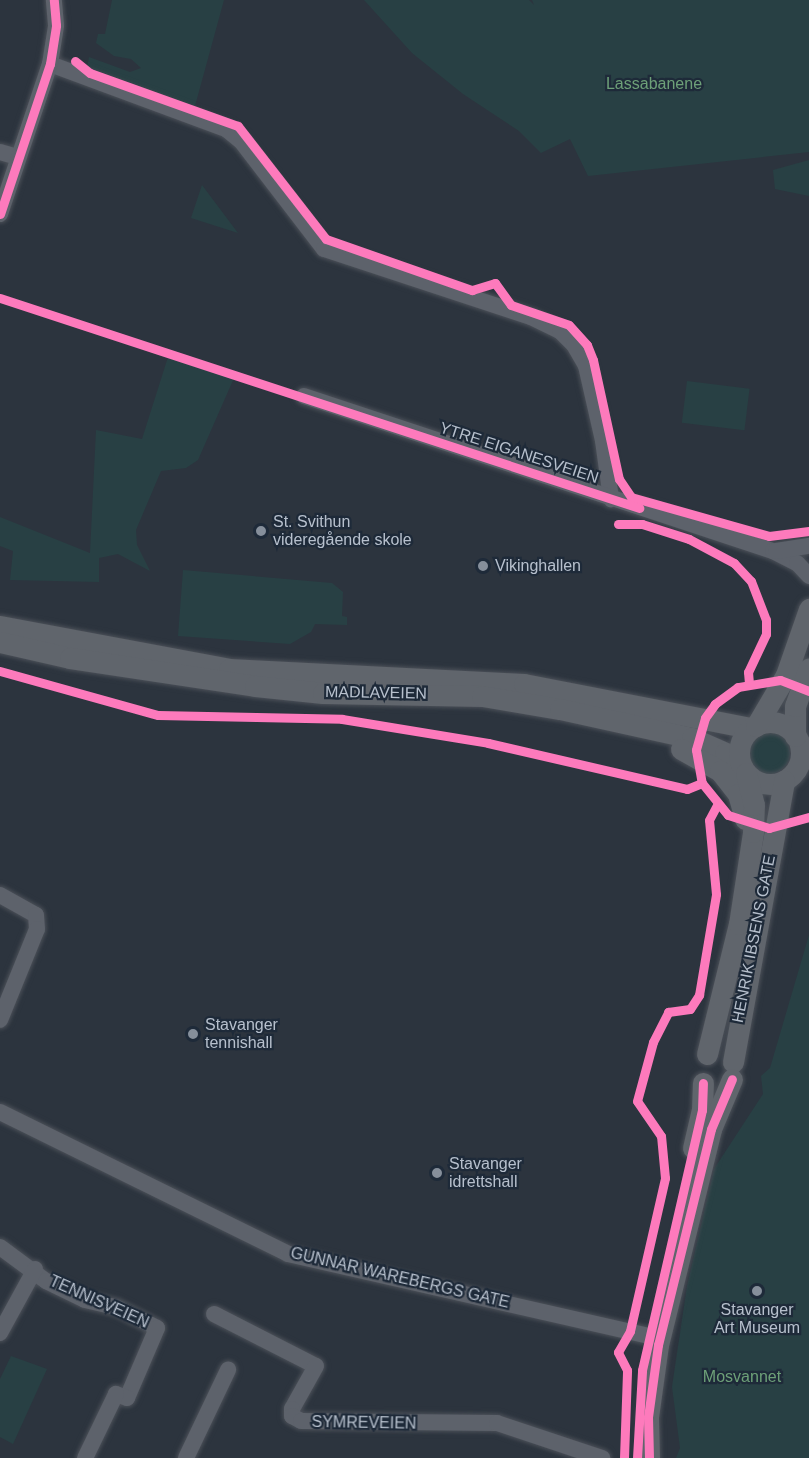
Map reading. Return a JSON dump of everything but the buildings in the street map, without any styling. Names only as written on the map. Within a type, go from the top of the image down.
[{"type":"main road","points":[[809,609],[786,675],[739,750],[745,771],[764,783],[795,777],[800,758],[795,706],[809,668]]},
{"type":"main road","name":"MADLAVEIEN","points":[[0,626],[230,669],[536,686],[754,727]]},
{"type":"main road","name":"MADLAVEIEN","points":[[0,642],[70,658],[212,681],[323,693],[482,696],[663,731],[703,742],[725,753],[745,771]]},
{"type":"main road","points":[[809,693],[809,711]]},
{"type":"main road","points":[[754,727],[782,725],[800,740]]},
{"type":"main road","points":[[663,731],[677,748],[710,763],[730,783],[743,811],[749,846]]},
{"type":"main road","name":"HENRIK IBSENS GATE","points":[[707,1054],[739,924],[749,846],[755,819],[745,771]]},
{"type":"main road","name":"HENRIK IBSENS GATE","points":[[649,1458],[651,1385],[658,1345],[711,1129],[732,1071],[795,777]]},
{"type":"main road","points":[[637,1458],[637,1398],[648,1336],[702,1110],[703,1083],[698,1068],[707,1054],[719,1052],[732,1071],[719,1089],[703,1083]]},
{"type":"street","points":[[0,214],[50,64],[56,25],[54,0]]},
{"type":"street","points":[[50,64],[226,129],[241,141],[324,249],[531,317],[560,331],[574,345],[586,366],[603,441],[611,499]]},
{"type":"street","points":[[0,152],[17,158]]},
{"type":"street","name":"YTRE EIGANESVEIEN","points":[[304,396],[611,499],[772,550],[797,563],[809,576]]},
{"type":"street","name":"YTRE EIGANESVEIEN","points":[[772,550],[809,546]]},
{"type":"street","points":[[0,895],[36,915],[37,929],[0,1020]]},
{"type":"street","name":"GUNNAR WAREBERGS GATE","points":[[0,1112],[288,1254],[648,1336]]},
{"type":"street","name":"TENNISVEIEN","points":[[0,1247],[35,1269],[46,1281],[75,1295],[116,1307],[158,1328],[127,1398],[116,1394],[85,1458]]},
{"type":"street","points":[[0,1333],[35,1269]]},
{"type":"street","name":"SYMREVEIEN","points":[[214,1314],[316,1366],[292,1409],[292,1416],[301,1421],[497,1423],[602,1458]]},
{"type":"street","points":[[186,1458],[228,1370]]},
{"type":"green space","points":[[112,0],[224,0],[195,106],[87,67],[89,57],[130,72],[141,68],[131,59],[114,56],[96,43],[98,34],[105,34]]},
{"type":"green space","name":"Lassabanene","points":[[364,0],[529,0],[534,5],[532,0],[809,0],[809,152],[588,176],[570,139],[541,153],[519,131],[463,94],[412,53]]},
{"type":"green space","points":[[809,160],[809,196],[775,189],[773,170]]},
{"type":"green space","points":[[202,185],[238,233],[191,218]]},
{"type":"green space","points":[[168,357],[234,378],[198,460],[186,468],[161,471],[136,530],[137,545],[150,571],[118,554],[99,558],[99,582],[10,580],[13,551],[0,546],[0,517],[90,553],[96,430],[142,439]]},
{"type":"green space","points":[[687,381],[750,389],[744,430],[682,423]]},
{"type":"green space","points":[[183,570],[332,583],[343,592],[342,616],[347,617],[347,625],[315,624],[311,632],[290,644],[178,636]]},
{"type":"green space","points":[[769,732],[777,733],[784,738],[789,745],[789,761],[784,768],[777,773],[769,774],[761,773],[754,768],[749,761],[748,753],[749,745],[754,738],[761,733]]},
{"type":"green space","name":"Mosvannet","points":[[809,935],[809,1458],[676,1458],[680,1448],[672,1387],[687,1286],[714,1169],[763,1094],[761,1076],[770,1068]]},
{"type":"green space","points":[[11,1356],[47,1369],[13,1444],[0,1437],[0,1379]]},
{"type":"cycle path","points":[[0,214],[50,64],[56,25],[54,0]]},
{"type":"cycle path","points":[[75,61],[90,73],[238,126],[326,239],[472,290],[495,283],[511,305],[569,325],[587,345],[593,360],[619,479],[631,497],[769,536],[809,531]]},
{"type":"cycle path","points":[[0,298],[639,508]]},
{"type":"cycle path","points":[[618,524],[642,524],[689,539],[734,563],[751,581],[766,620],[766,634],[748,672],[749,683]]},
{"type":"cycle path","points":[[0,671],[158,715],[342,719],[488,743],[687,789],[702,783]]},
{"type":"cycle path","points":[[809,691],[780,680],[738,687],[715,704],[705,718],[696,750],[702,783],[728,815],[769,828],[809,817]]},
{"type":"cycle path","points":[[624,1458],[627,1370],[618,1352],[630,1331],[665,1178],[661,1136],[637,1101],[653,1042],[668,1012],[690,1009],[699,995],[716,894],[709,820],[717,805]]},
{"type":"cycle path","points":[[649,1458],[648,1417],[658,1345],[711,1129],[732,1079]]},
{"type":"cycle path","points":[[637,1458],[642,1370],[702,1110],[703,1083]]},
{"type":"place","name":"St. Svithun videregående skole","points":[[261,531]]},
{"type":"place","name":"Vikinghallen","points":[[483,566]]},
{"type":"place","name":"Stavanger tennishall","points":[[193,1034]]},
{"type":"place","name":"Stavanger idrettshall","points":[[437,1173]]},
{"type":"place","name":"Stavanger Art Museum","points":[[757,1291]]}]
